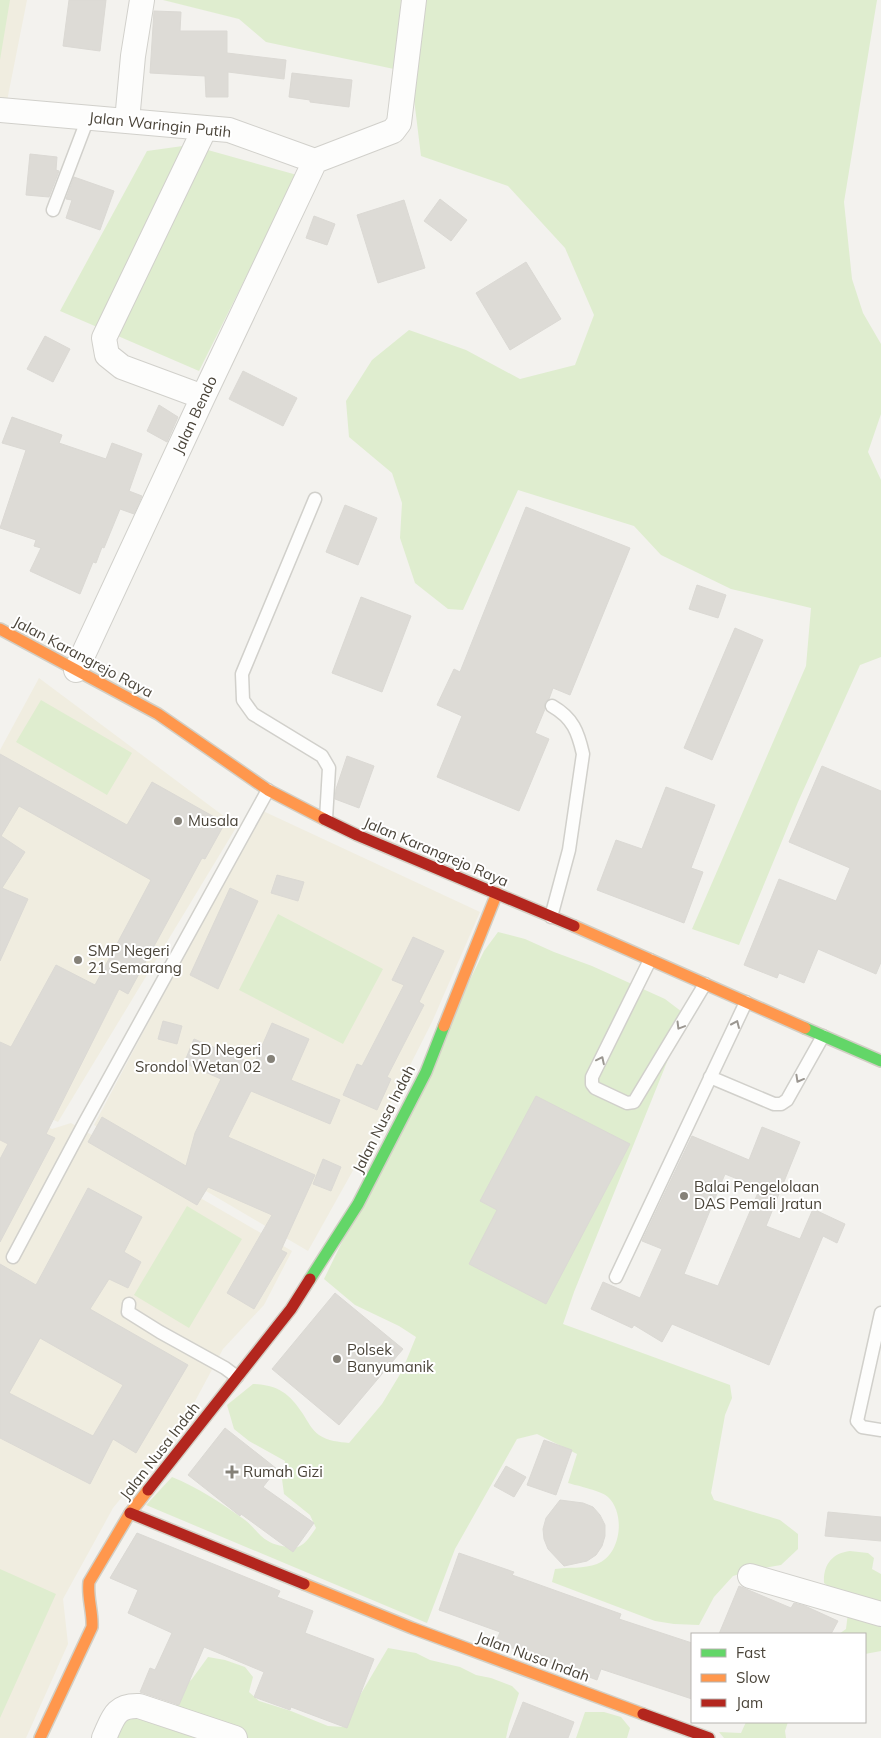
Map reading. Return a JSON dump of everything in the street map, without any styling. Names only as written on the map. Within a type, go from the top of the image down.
[{"type":"street","points":[[127,121],[133,56],[142,0]]},
{"type":"street","points":[[315,161],[393,131],[399,124],[414,0]]},
{"type":"street","name":"Jalan Waringin Putih","points":[[0,110],[229,130],[315,161]]},
{"type":"street","points":[[203,396],[122,367],[108,355],[104,338],[205,128]]},
{"type":"street","name":"Jalan Bendo","points":[[76,670],[315,161]]},
{"type":"street","name":"Jalan Karangrejo Raya","points":[[0,629],[158,714],[268,790],[357,835],[551,917],[881,1061]]},
{"type":"street","name":"Jalan Nusa Indah","points":[[497,894],[426,1072],[358,1204],[290,1309],[130,1513],[412,1628],[709,1738]]},
{"type":"street","points":[[40,1738],[92,1627],[93,1615],[87,1593],[89,1582],[130,1513]]},
{"type":"street","points":[[750,1576],[881,1614]]},
{"type":"street","points":[[104,1738],[117,1711],[124,1706],[139,1706],[235,1738]]},
{"type":"lane","points":[[53,210],[88,118]]},
{"type":"lane","points":[[315,499],[242,674],[243,700],[253,714],[322,756],[329,768],[326,819]]},
{"type":"lane","points":[[551,917],[569,850],[583,754],[579,739],[569,718],[552,706]]},
{"type":"lane","points":[[13,1257],[85,1122],[268,790]]},
{"type":"lane","points":[[650,960],[592,1077],[592,1084],[596,1088],[627,1103],[634,1102],[705,984]]},
{"type":"lane","points":[[616,1277],[746,1002]]},
{"type":"lane","points":[[710,1077],[774,1104],[781,1104],[787,1100],[823,1036]]},
{"type":"lane","points":[[128,1304],[128,1312],[225,1368],[237,1377]]},
{"type":"lane","points":[[881,1313],[857,1421],[862,1427],[881,1430]]},
{"type":"shaded area","points":[[0,0],[27,0],[6,106],[0,104]]},
{"type":"shaded area","name":"SMP Negeri 21 Semarang","points":[[39,678],[237,826],[58,1122],[0,1095],[0,750]]},
{"type":"shaded area","name":"SD Negeri Srondol Wetan 02","points":[[263,811],[480,912],[432,1022],[394,1097],[308,1251],[94,1125]]},
{"type":"shaded area","points":[[0,1103],[52,1129],[71,1123],[292,1251],[264,1305],[223,1349],[185,1420],[113,1508],[63,1599],[68,1644],[26,1738],[0,1738]]},
{"type":"green space","points":[[0,0],[10,0],[0,60]]},
{"type":"green space","points":[[163,0],[401,0],[394,69],[266,42],[239,19]]},
{"type":"green space","points":[[426,0],[877,0],[844,202],[852,279],[863,313],[881,344],[881,414],[868,452],[881,480],[881,657],[860,665],[798,802],[739,945],[692,929],[806,666],[811,608],[731,589],[661,555],[634,526],[518,490],[463,610],[448,609],[415,583],[400,538],[402,503],[392,473],[349,437],[346,401],[372,360],[409,330],[466,350],[520,379],[575,365],[594,315],[565,248],[508,186],[421,156],[414,99]]},
{"type":"green space","points":[[190,145],[297,175],[199,371],[60,311],[147,151]]},
{"type":"green space","points":[[41,700],[132,753],[107,795],[16,742]]},
{"type":"green space","points":[[278,914],[383,969],[343,1044],[239,990]]},
{"type":"green space","points":[[498,932],[525,939],[592,966],[665,999],[686,1015],[574,1292],[563,1324],[730,1385],[732,1398],[725,1415],[711,1493],[714,1500],[780,1520],[798,1534],[798,1549],[781,1565],[752,1570],[733,1576],[714,1597],[699,1625],[655,1621],[552,1582],[555,1569],[587,1567],[605,1559],[616,1543],[619,1523],[614,1504],[608,1497],[568,1483],[577,1454],[537,1434],[517,1439],[455,1549],[427,1623],[146,1505],[172,1477],[219,1502],[274,1544],[287,1547],[301,1546],[316,1528],[310,1515],[284,1494],[282,1479],[285,1461],[249,1441],[234,1429],[227,1405],[253,1384],[276,1388],[293,1401],[319,1435],[337,1442],[349,1443],[382,1404],[402,1371],[416,1337],[399,1326],[355,1305],[324,1279],[484,951]]},
{"type":"green space","points":[[187,1206],[242,1239],[189,1328],[134,1295]]},
{"type":"green space","points":[[844,1552],[868,1553],[874,1558],[872,1569],[881,1574],[881,1651],[866,1654],[866,1633],[840,1633],[846,1629],[848,1613],[833,1590],[824,1583],[824,1577],[830,1561],[838,1554]]},
{"type":"green space","points":[[0,1569],[56,1594],[0,1718]]},
{"type":"green space","points":[[388,1648],[416,1653],[430,1660],[460,1667],[476,1675],[491,1678],[512,1686],[519,1693],[506,1738],[104,1738],[116,1708],[175,1710],[178,1692],[192,1679],[208,1657],[225,1660],[245,1667],[253,1677],[249,1692],[259,1701],[328,1726],[344,1727]]},
{"type":"green space","points":[[585,1712],[604,1712],[621,1717],[630,1728],[627,1738],[576,1738]]},
{"type":"green space","points":[[746,1723],[788,1723],[785,1731],[786,1738],[724,1738],[719,1732],[741,1733]]},
{"type":"building","points":[[69,0],[106,0],[100,51],[63,46]]},
{"type":"building","points":[[154,11],[181,12],[180,31],[227,31],[227,53],[286,60],[284,79],[228,72],[228,97],[206,97],[205,76],[150,73]]},
{"type":"building","points":[[292,73],[352,80],[349,107],[289,97]]},
{"type":"building","points":[[30,154],[57,157],[56,170],[59,171],[49,197],[26,195]]},
{"type":"building","points":[[74,177],[114,191],[100,230],[66,218],[72,200],[66,199]]},
{"type":"building","points":[[440,199],[467,220],[451,241],[424,221]]},
{"type":"building","points":[[404,200],[425,268],[378,283],[357,215]]},
{"type":"building","points":[[314,216],[335,224],[327,245],[306,238]]},
{"type":"building","points":[[526,262],[561,319],[510,350],[476,293]]},
{"type":"building","points":[[45,336],[70,349],[53,382],[27,369]]},
{"type":"building","points":[[243,371],[297,398],[283,426],[229,399]]},
{"type":"building","points":[[159,405],[178,417],[167,442],[147,431]]},
{"type":"building","points":[[12,417],[62,435],[59,443],[106,459],[112,443],[142,454],[129,491],[142,496],[134,514],[120,509],[104,548],[102,547],[96,563],[93,562],[80,594],[30,571],[41,548],[34,546],[36,540],[0,528],[26,450],[2,443]]},
{"type":"building","points":[[345,505],[377,518],[358,565],[326,552]]},
{"type":"building","points":[[526,507],[630,548],[570,695],[553,688],[549,699],[545,702],[545,709],[535,733],[549,739],[519,811],[437,777],[462,716],[437,705],[454,669],[460,672]]},
{"type":"building","points":[[697,585],[726,595],[718,618],[689,609]]},
{"type":"building","points":[[361,597],[411,616],[382,692],[332,673]]},
{"type":"building","points":[[735,628],[763,640],[712,760],[684,748]]},
{"type":"building","points":[[0,754],[127,825],[152,782],[225,823],[205,859],[202,858],[128,994],[119,989],[46,1134],[55,1138],[0,1242],[0,1159],[8,1144],[0,1140],[0,1042],[11,1047],[56,965],[95,985],[151,880],[19,806],[1,836],[25,852],[2,888],[28,899],[0,961]]},
{"type":"building","points":[[347,756],[374,766],[359,808],[335,799],[336,789]]},
{"type":"building","points":[[822,766],[881,791],[881,962],[876,974],[818,949],[804,983],[779,973],[777,978],[744,965],[779,879],[836,901],[850,868],[789,842]]},
{"type":"building","points":[[666,787],[715,805],[691,868],[703,872],[684,923],[597,890],[616,840],[642,849]]},
{"type":"building","points":[[277,875],[304,882],[298,901],[271,893]]},
{"type":"building","points":[[230,888],[258,901],[218,989],[190,975]]},
{"type":"building","points":[[413,937],[444,951],[419,1002],[424,1005],[387,1077],[391,1079],[377,1110],[343,1095],[357,1064],[362,1066],[404,985],[392,980]]},
{"type":"building","points":[[163,1021],[182,1026],[177,1044],[158,1039]]},
{"type":"building","points":[[272,1023],[309,1039],[291,1080],[340,1100],[330,1124],[251,1091],[228,1137],[315,1175],[281,1250],[287,1253],[254,1309],[227,1293],[272,1215],[208,1187],[197,1205],[88,1142],[102,1117],[186,1166],[195,1133],[221,1079],[184,1063],[194,1039],[254,1064]]},
{"type":"building","points":[[536,1096],[630,1144],[546,1304],[469,1264],[497,1210],[480,1201]]},
{"type":"building","points":[[762,1127],[800,1142],[766,1226],[800,1239],[813,1209],[845,1224],[837,1243],[823,1236],[769,1365],[672,1324],[662,1342],[634,1325],[632,1328],[591,1309],[603,1282],[640,1298],[662,1249],[642,1241],[692,1136],[749,1160]],"holes":[[[725,1174],[760,1188],[718,1286],[684,1274]]]},
{"type":"building","points":[[323,1159],[341,1167],[331,1191],[313,1184]]},
{"type":"building","points":[[88,1188],[142,1217],[124,1252],[141,1262],[128,1288],[109,1279],[90,1309],[188,1365],[136,1453],[113,1439],[90,1484],[0,1438],[0,1264],[36,1285]],"holes":[[[40,1338],[123,1385],[93,1436],[9,1393]]]},
{"type":"building","name":"Polsek Banyumanik","points":[[335,1293],[403,1349],[339,1425],[272,1369]]},
{"type":"building","name":"Rumah Gizi","points":[[225,1428],[277,1469],[263,1487],[314,1523],[293,1552],[241,1514],[240,1516],[188,1475]]},
{"type":"building","points":[[544,1440],[572,1450],[556,1495],[527,1485]]},
{"type":"building","points":[[506,1466],[526,1477],[514,1497],[494,1486]]},
{"type":"building","points":[[560,1500],[583,1503],[593,1507],[605,1525],[605,1536],[602,1546],[596,1555],[587,1561],[564,1566],[548,1549],[543,1529],[546,1518]]},
{"type":"building","points":[[828,1512],[881,1517],[881,1541],[825,1536]]},
{"type":"building","points":[[137,1533],[280,1591],[277,1597],[313,1611],[305,1633],[374,1659],[347,1728],[291,1707],[290,1710],[254,1697],[264,1672],[204,1647],[179,1705],[140,1692],[150,1668],[155,1670],[172,1633],[128,1613],[138,1590],[110,1578]]},
{"type":"building","points":[[459,1553],[514,1572],[512,1575],[621,1614],[619,1619],[691,1643],[691,1699],[601,1669],[597,1680],[496,1642],[500,1632],[439,1610]]},
{"type":"building","points":[[739,1586],[791,1608],[794,1603],[805,1606],[838,1621],[832,1633],[719,1633]]},
{"type":"building","points":[[523,1702],[574,1722],[568,1738],[509,1738]]},
{"type":"traffic: fast","points":[[310,1279],[358,1204],[426,1072],[444,1026]]},
{"type":"traffic: fast","points":[[805,1028],[881,1061]]},
{"type":"traffic: slow","points":[[0,629],[158,714],[268,790],[324,819]]},
{"type":"traffic: slow","points":[[444,1026],[497,893]]},
{"type":"traffic: slow","points":[[574,926],[805,1028]]},
{"type":"traffic: slow","points":[[40,1738],[92,1627],[89,1582],[130,1513],[148,1490]]},
{"type":"traffic: slow","points":[[304,1584],[412,1628],[643,1714]]},
{"type":"traffic: jam","points":[[324,819],[357,835],[574,926]]},
{"type":"traffic: jam","points":[[148,1490],[291,1309],[310,1279]]},
{"type":"traffic: jam","points":[[130,1513],[304,1584]]},
{"type":"traffic: jam","points":[[643,1714],[709,1738]]},
{"type":"place","name":"Musala","points":[[178,821]]},
{"type":"place","name":"SMP Negeri 21 Semarang","points":[[78,960]]},
{"type":"place","name":"SD Negeri Srondol Wetan 02","points":[[271,1059]]},
{"type":"place","name":"Balai Pengelolaan DAS Pemali Jratun","points":[[684,1196]]},
{"type":"place","name":"Polsek Banyumanik","points":[[337,1359]]},
{"type":"place","name":"Rumah Gizi","points":[[232,1472]]}]
